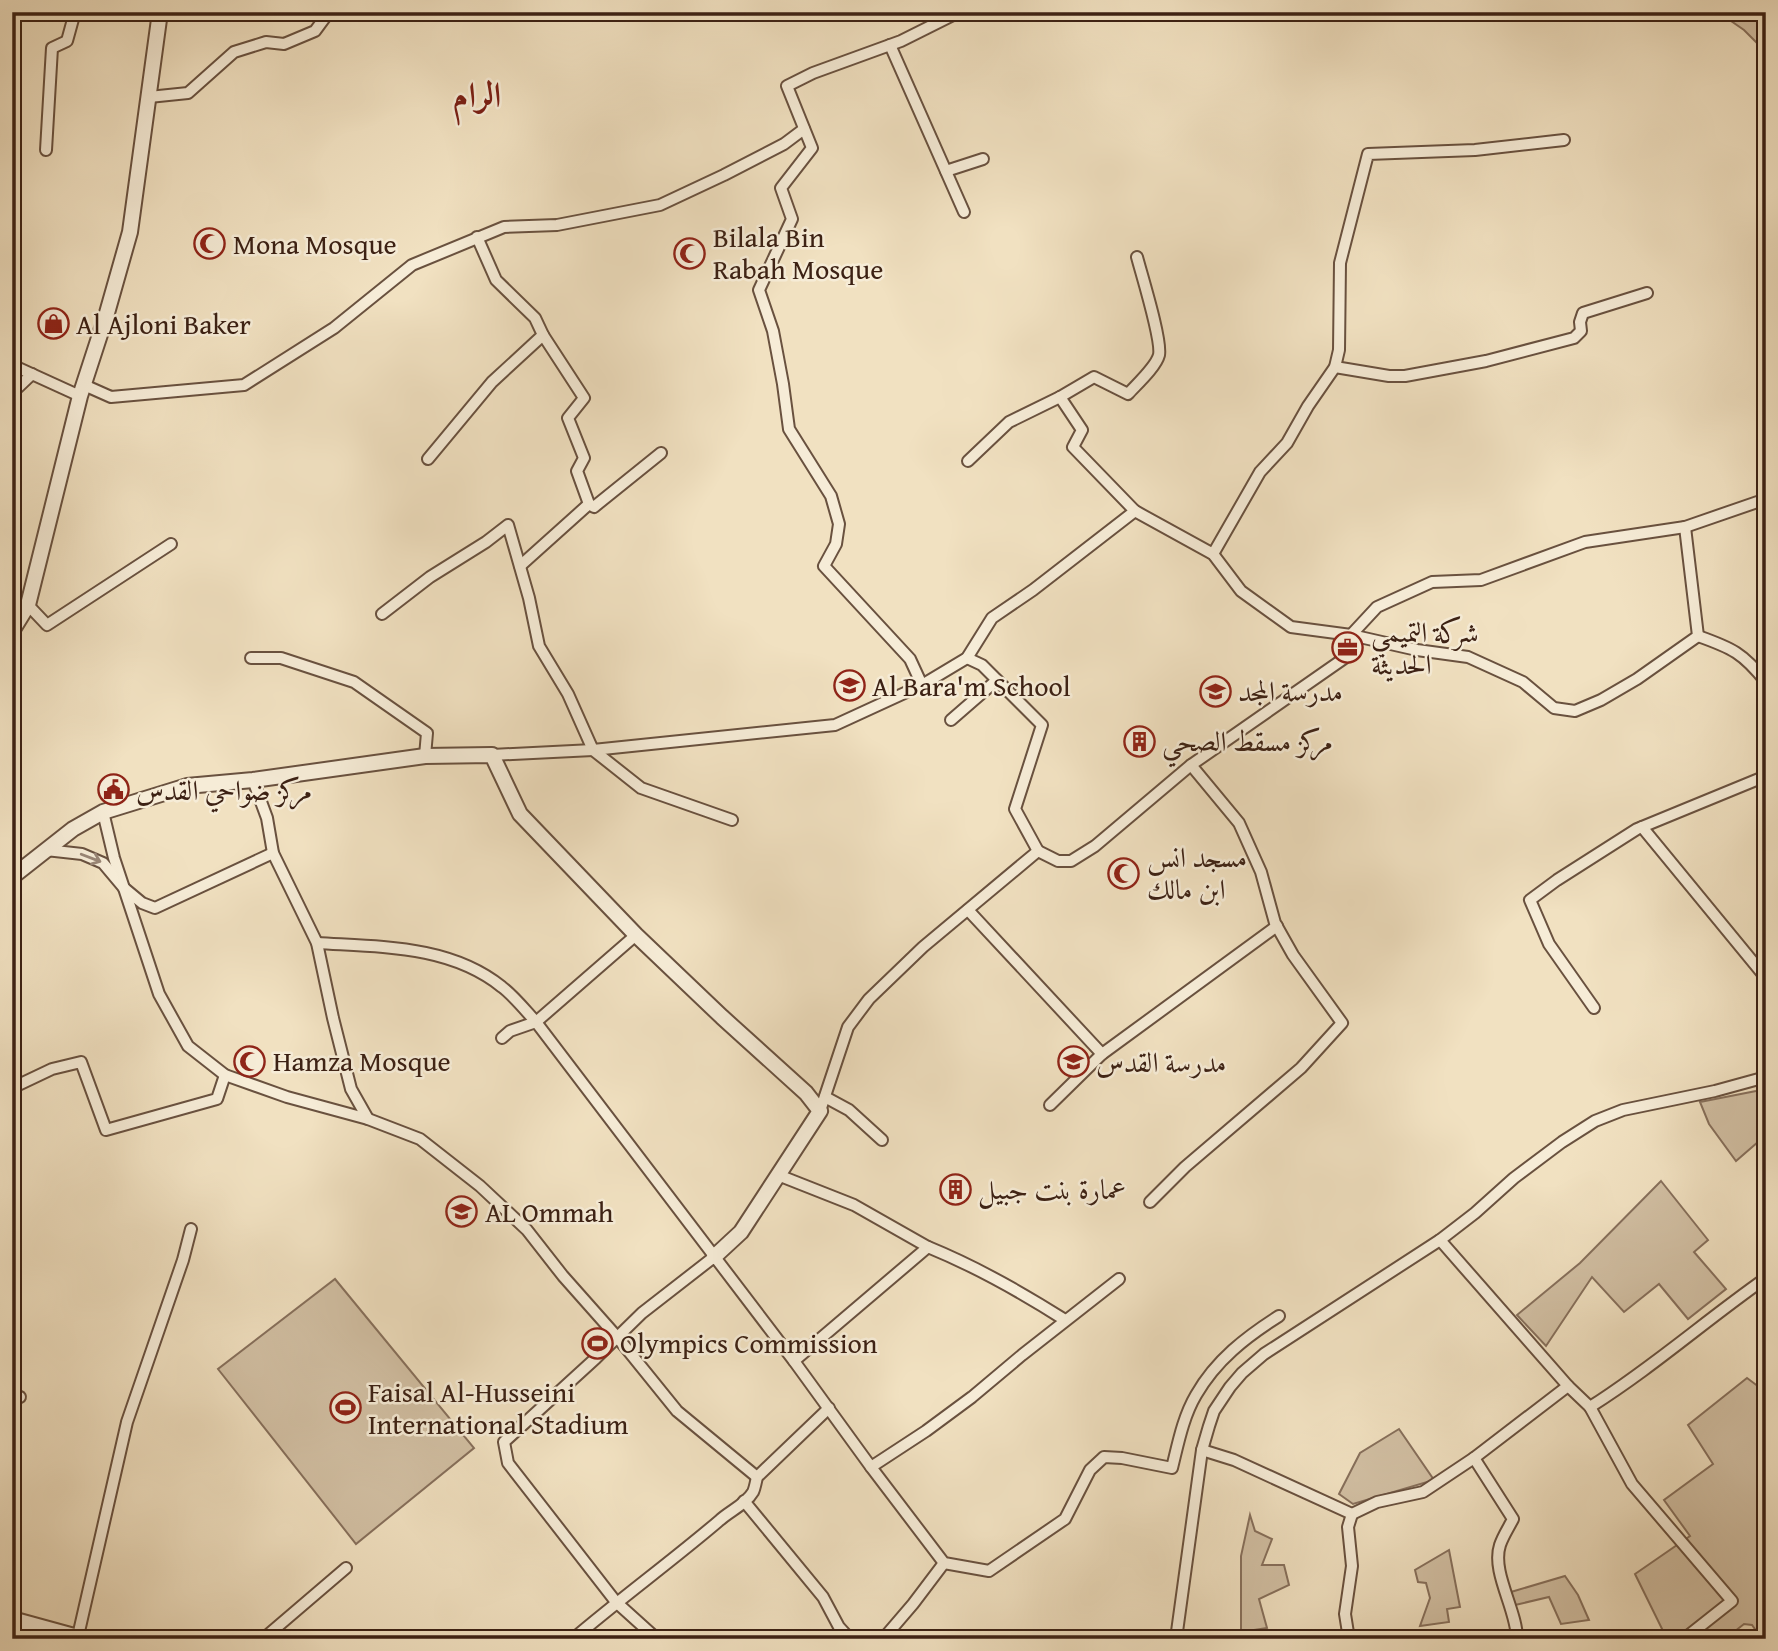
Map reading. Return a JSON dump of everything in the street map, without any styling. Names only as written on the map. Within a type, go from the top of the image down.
[{"type":"street","points":[[46,150],[52,48],[67,41],[75,12]]},
{"type":"street","points":[[12,631],[27,605],[82,390],[131,232],[160,12]]},
{"type":"street","points":[[149,97],[188,93],[234,52],[266,42],[284,44],[315,31],[329,12]]},
{"type":"street","points":[[922,685],[910,659],[824,566],[836,544],[839,524],[831,496],[789,429],[773,331],[759,290],[792,219],[781,188],[812,148],[787,86],[813,73],[890,45],[959,12]]},
{"type":"street","points":[[890,45],[964,212]]},
{"type":"street","points":[[12,365],[32,374],[111,397],[244,385],[334,328],[412,265],[504,227],[557,225],[660,205],[772,150],[804,129]]},
{"type":"street","points":[[1213,554],[1261,472],[1287,443],[1335,367],[1339,351],[1340,263],[1368,154],[1475,150],[1564,140]]},
{"type":"street","points":[[946,171],[983,159]]},
{"type":"street","points":[[477,237],[496,280],[535,318],[584,398],[568,418],[584,458],[577,471],[589,504],[594,507],[661,453]]},
{"type":"street","points":[[968,461],[1009,422],[1094,377],[1128,394],[1145,377],[1159,355],[1157,335],[1137,257]]},
{"type":"street","points":[[1335,367],[1405,376],[1486,362],[1574,338],[1581,331],[1583,313],[1647,293]]},
{"type":"street","points":[[428,459],[492,382],[543,335]]},
{"type":"street","points":[[12,393],[32,374]]},
{"type":"street","points":[[1060,397],[1082,430],[1073,447],[1135,511],[1213,554],[1241,591],[1291,627],[1351,635],[1417,650],[1468,657],[1523,682],[1554,708],[1575,710],[1601,700],[1637,679],[1698,636]]},
{"type":"street","points":[[967,658],[982,665],[1042,725],[1015,810],[1038,851],[1058,861],[1071,861],[1095,846],[1191,765],[1349,655],[1351,635],[1377,607],[1432,582],[1481,580],[1585,542],[1685,527],[1766,499]]},
{"type":"street","points":[[520,566],[589,504]]},
{"type":"street","points":[[12,877],[73,829],[103,811],[187,786],[253,780],[425,756],[593,750],[835,725],[922,685],[967,658],[992,618],[1033,590],[1135,511]]},
{"type":"street","points":[[382,614],[430,577],[508,525],[530,598],[539,646],[568,694],[593,750],[641,788],[732,820]]},
{"type":"street","points":[[1685,527],[1698,636]]},
{"type":"street","points":[[27,605],[47,625],[171,544]]},
{"type":"street","points":[[1698,636],[1730,648],[1751,663],[1766,682]]},
{"type":"street","points":[[251,658],[281,658],[354,682],[427,733],[425,756]]},
{"type":"street","points":[[951,720],[997,680]]},
{"type":"street","points":[[492,755],[520,814],[636,935],[806,1093],[820,1111]]},
{"type":"street","points":[[1150,1202],[1185,1167],[1301,1068],[1342,1023],[1293,955],[1277,926],[1261,872],[1239,823],[1191,765]]},
{"type":"street","points":[[1594,1008],[1549,944],[1530,900],[1642,827],[1766,776]]},
{"type":"street","points":[[253,780],[267,818],[273,853],[317,943],[351,1089],[368,1119]]},
{"type":"street","points":[[103,811],[114,858],[159,993],[188,1046],[225,1075],[287,1097],[368,1119],[421,1139],[480,1186],[527,1230],[677,1411],[757,1476]]},
{"type":"street","points":[[1642,827],[1762,974]]},
{"type":"street","points":[[46,850],[82,854],[103,863],[124,888],[142,903],[155,908],[273,853]]},
{"type":"street","points":[[657,1639],[616,1602],[508,1463],[504,1442],[642,1313],[715,1258],[741,1233],[820,1111],[848,1027],[869,999],[923,947],[1038,851]]},
{"type":"street","points":[[968,910],[1102,1054]]},
{"type":"street","points":[[1050,1105],[1102,1054],[1277,926]]},
{"type":"street","points":[[502,1038],[510,1031],[536,1022],[636,935]]},
{"type":"street","points":[[317,943],[408,948],[465,964],[503,987],[536,1022],[944,1563],[989,1571],[1013,1556],[1065,1519],[1090,1470],[1104,1457],[1172,1468],[1186,1417],[1209,1375],[1229,1352],[1254,1331],[1279,1316]]},
{"type":"street","points":[[12,1088],[52,1069],[81,1062],[106,1130],[217,1099],[225,1075]]},
{"type":"street","points":[[1176,1639],[1202,1450],[1214,1410],[1242,1373],[1264,1354],[1440,1240],[1524,1171],[1595,1121],[1623,1110],[1716,1091],[1766,1077]]},
{"type":"street","points":[[825,1097],[849,1110],[882,1140]]},
{"type":"street","points":[[778,1175],[854,1205],[928,1247],[991,1275],[1065,1320]]},
{"type":"street","points":[[12,1619],[82,1637],[127,1422],[183,1261],[191,1229]]},
{"type":"street","points":[[1440,1240],[1590,1407],[1632,1483],[1731,1601],[1684,1639]]},
{"type":"street","points":[[794,1361],[928,1247]]},
{"type":"street","points":[[871,1467],[926,1432],[1119,1279]]},
{"type":"street","points":[[1590,1407],[1623,1386],[1723,1308],[1766,1279]]},
{"type":"street","points":[[1349,1639],[1345,1614],[1352,1566],[1348,1527],[1352,1514],[1377,1502],[1423,1492],[1474,1458],[1569,1386]]},
{"type":"street","points":[[573,1639],[744,1501],[753,1492],[757,1476],[829,1408]]},
{"type":"street","points":[[1202,1450],[1234,1460],[1352,1514]]},
{"type":"street","points":[[1474,1458],[1513,1519],[1499,1546],[1498,1562],[1517,1626],[1517,1639]]},
{"type":"street","points":[[744,1501],[823,1597],[839,1628],[850,1639]]},
{"type":"street","points":[[883,1639],[944,1563]]},
{"type":"street","points":[[263,1639],[346,1568]]},
{"type":"shaded area","points":[[1718,12],[1766,12],[1766,52],[1744,30]]},
{"type":"shaded area","points":[[1766,1087],[1766,1135],[1736,1161],[1709,1124],[1700,1102]]},
{"type":"shaded area","points":[[1661,1181],[1708,1240],[1694,1252],[1726,1289],[1688,1319],[1659,1284],[1624,1312],[1592,1277],[1546,1346],[1517,1315],[1580,1263]]},
{"type":"shaded area","name":"Faisal Al-Husseini International Stadium","points":[[335,1279],[474,1448],[356,1544],[218,1369]]},
{"type":"shaded area","points":[[1747,1378],[1763,1390],[1766,1387],[1766,1639],[1762,1639],[1752,1625],[1744,1624],[1725,1639],[1667,1639],[1635,1574],[1690,1536],[1664,1500],[1713,1464],[1688,1425]]},
{"type":"shaded area","points":[[1399,1429],[1434,1480],[1353,1504],[1339,1494],[1360,1453]]},
{"type":"shaded area","points":[[1250,1515],[1255,1531],[1272,1539],[1262,1565],[1284,1565],[1289,1585],[1259,1599],[1267,1628],[1241,1632],[1241,1556]]},
{"type":"shaded area","points":[[1449,1550],[1460,1607],[1447,1609],[1449,1622],[1420,1626],[1430,1598],[1426,1583],[1418,1582],[1415,1570]]},
{"type":"shaded area","points":[[1565,1576],[1578,1595],[1589,1620],[1561,1624],[1549,1597],[1515,1605],[1511,1592]]},
{"type":"place","name":"Mona Mosque","points":[[210,244]]},
{"type":"place","name":"Bilala Bin Rabah Mosque","points":[[690,253]]},
{"type":"place","name":"Al Ajloni Baker","points":[[53,324]]},
{"type":"place","name":"شركة التميمي الحديثة","points":[[1348,648]]},
{"type":"place","name":"Al Bara'm School","points":[[849,686]]},
{"type":"place","name":"مدرسة المجد","points":[[1215,691]]},
{"type":"place","name":"مركز مسقط الصحي","points":[[1139,741]]},
{"type":"place","name":"مركز ضواحي القدس","points":[[113,790]]},
{"type":"place","name":"مسجد انس ابن مالك","points":[[1124,873]]},
{"type":"place","name":"Hamza Mosque","points":[[250,1061]]},
{"type":"place","name":"مدرسة القدس","points":[[1073,1062]]},
{"type":"place","name":"عمارة بنت جبيل","points":[[955,1189]]},
{"type":"place","name":"AL Ommah","points":[[462,1212]]},
{"type":"place","name":"Olympics Commission","points":[[597,1343]]},
{"type":"place","name":"Faisal Al-Husseini International Stadium","points":[[345,1408]]},
{"type":"district","name":"الرام","points":[[477,95]]}]
